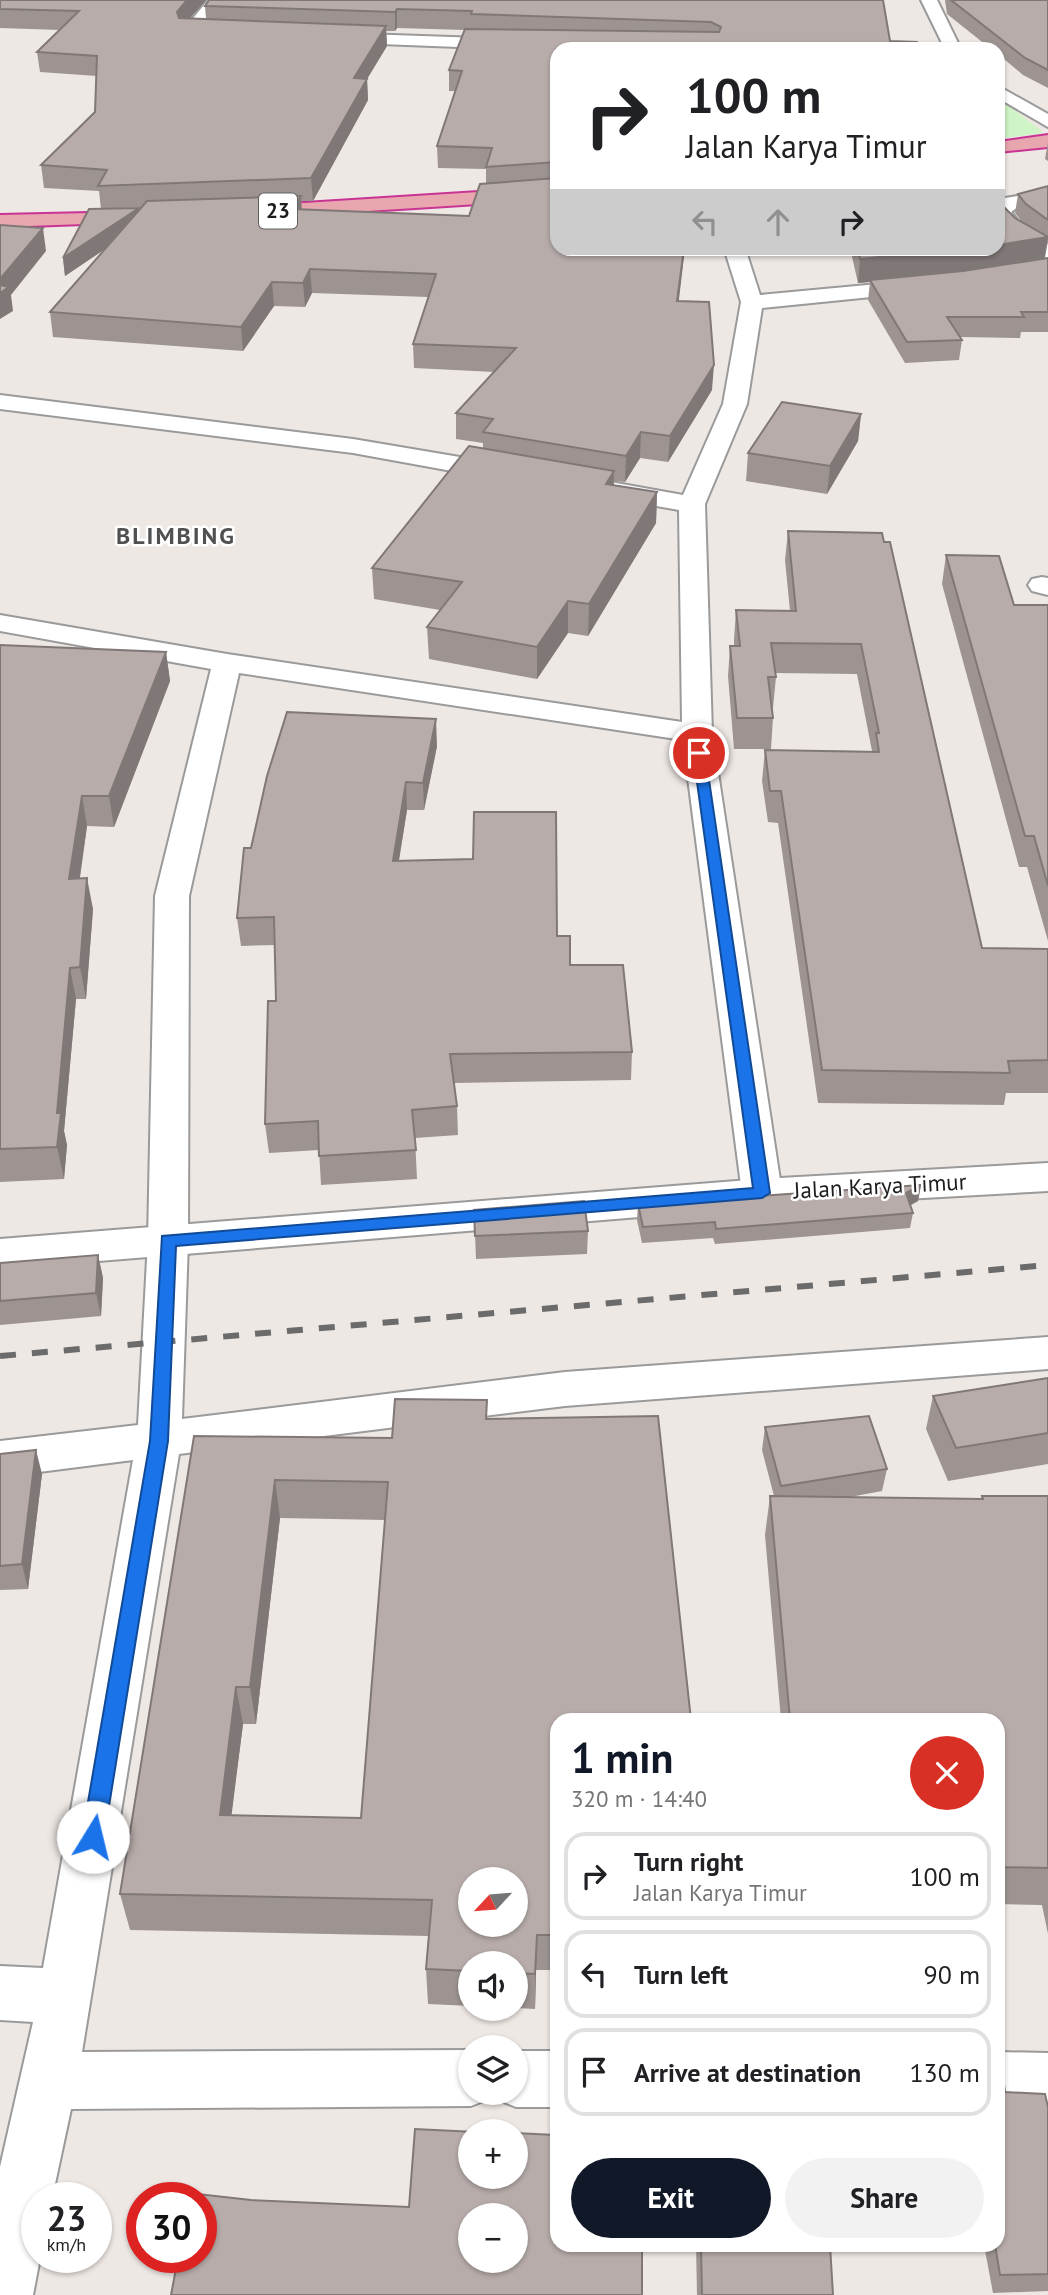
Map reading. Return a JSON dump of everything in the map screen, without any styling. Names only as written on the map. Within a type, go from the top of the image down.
[{"type":"highway","points":[[1005,146],[1048,141]]},
{"type":"highway","name":"23","points":[[236,213],[550,192]]},
{"type":"highway","points":[[0,221],[155,217]]},
{"type":"street","points":[[214,34],[189,33],[216,0]]},
{"type":"street","points":[[929,0],[950,42]]},
{"type":"street","points":[[321,38],[529,44]]},
{"type":"street","points":[[1005,95],[1048,122]]},
{"type":"street","points":[[1005,208],[1012,202],[1048,197]]},
{"type":"street","points":[[1005,220],[1044,263]]},
{"type":"street","points":[[737,256],[752,302],[735,404],[692,504],[697,733],[762,1193]]},
{"type":"street","points":[[752,302],[946,284]]},
{"type":"street","points":[[0,402],[353,446],[529,477]]},
{"type":"street","points":[[584,486],[692,504]]},
{"type":"street","points":[[0,623],[227,663],[697,733]]},
{"type":"street","points":[[2,2295],[66,1996],[159,1441],[168,1241],[172,896],[227,663]]},
{"type":"street","name":"Jalan Karya Timur","points":[[0,1254],[762,1193],[1048,1177]]},
{"type":"street","points":[[0,1459],[565,1388],[1048,1353]]},
{"type":"street","points":[[0,1993],[66,1996]]},
{"type":"street","points":[[48,2081],[458,2078]]},
{"type":"street","points":[[528,2079],[550,2079]]},
{"type":"street","points":[[1005,2081],[1048,2082]]},
{"type":"green space","points":[[1005,103],[1042,131],[1005,138]]},
{"type":"building","points":[[0,0],[187,0],[177,12],[179,18],[386,26],[354,78],[367,79],[311,178],[98,186],[107,170],[41,165],[95,112],[97,56],[37,52],[79,11],[0,9]]},
{"type":"building","points":[[209,0],[883,0],[890,41],[917,42],[550,42],[550,162],[486,167],[492,148],[437,146],[462,71],[449,70],[465,29],[719,32],[721,27],[711,22],[471,14],[472,11],[397,9],[395,12],[205,6]]},
{"type":"building","points":[[951,0],[1048,0],[1048,70],[1025,58]]},
{"type":"building","points":[[550,178],[550,256],[683,256],[677,301],[709,302],[714,365],[670,436],[641,432],[626,456],[483,432],[493,419],[456,413],[516,348],[413,344],[436,274],[310,269],[303,283],[272,282],[241,327],[50,312],[147,201],[301,196],[293,209],[469,216],[480,184]]},
{"type":"building","points":[[1048,186],[1048,220],[1026,204],[1018,194]]},
{"type":"building","points":[[139,208],[63,258],[89,209]]},
{"type":"building","points":[[1005,208],[1015,218],[1048,237],[1005,244]]},
{"type":"building","points":[[0,225],[43,228],[0,279]]},
{"type":"building","points":[[859,256],[891,256],[860,259]]},
{"type":"building","points":[[1048,258],[1048,312],[1021,312],[1024,317],[947,317],[962,340],[907,342],[870,280],[963,271]]},
{"type":"building","points":[[0,285],[9,287],[0,293]]},
{"type":"building","points":[[782,402],[861,414],[830,466],[748,453]]},
{"type":"building","points":[[469,446],[614,471],[606,484],[657,492],[589,604],[568,601],[537,647],[427,627],[462,582],[372,568]]},
{"type":"building","points":[[788,531],[882,533],[884,542],[890,542],[982,948],[1048,949],[1048,1060],[1008,1061],[1010,1073],[822,1070],[781,791],[770,791],[765,750],[879,752],[876,733],[879,733],[861,644],[771,643],[776,677],[768,677],[773,718],[737,718],[730,646],[740,646],[736,610],[796,611]]},
{"type":"building","points":[[946,555],[999,556],[1014,605],[1048,605],[1048,886],[1034,836],[1025,836]]},
{"type":"building","points":[[0,645],[166,652],[109,796],[82,796],[69,879],[87,878],[80,967],[70,968],[57,1113],[61,1113],[57,1147],[0,1149]]},
{"type":"building","points":[[287,712],[436,719],[423,783],[406,782],[393,861],[473,859],[474,812],[556,812],[557,936],[570,936],[570,965],[623,965],[632,1052],[450,1054],[457,1106],[412,1110],[416,1150],[319,1156],[318,1121],[265,1124],[268,1001],[276,1001],[274,917],[237,918],[244,848],[251,848],[267,776]]},
{"type":"building","points":[[921,1185],[906,1193],[913,1213],[716,1229],[715,1222],[643,1227],[638,1204]]},
{"type":"building","points":[[584,1201],[588,1231],[475,1236],[474,1210]]},
{"type":"building","points":[[98,1255],[96,1293],[0,1301],[0,1263]]},
{"type":"building","points":[[1048,1378],[1048,1433],[956,1448],[933,1396]]},
{"type":"building","points":[[395,1399],[487,1400],[486,1419],[658,1416],[690,1713],[550,1713],[550,1935],[537,1935],[535,1974],[528,1974],[528,1951],[458,1951],[458,1970],[426,1969],[432,1900],[120,1894],[194,1436],[392,1438]],"holes":[[[275,1480],[388,1482],[361,1818],[220,1815],[236,1687],[250,1687]]]},
{"type":"building","points":[[869,1416],[887,1469],[781,1486],[765,1427]]},
{"type":"building","points":[[36,1450],[22,1564],[0,1566],[0,1454]]},
{"type":"building","points":[[770,1496],[983,1499],[982,1496],[1048,1496],[1048,1868],[1005,1867],[1005,1713],[789,1713]]},
{"type":"building","points":[[1005,2092],[1045,2094],[1048,2107],[1048,2274],[1000,2275],[996,2252],[1005,2252]]},
{"type":"building","points":[[415,2129],[458,2131],[458,2189],[528,2189],[528,2134],[550,2135],[550,2252],[642,2252],[642,2295],[171,2295],[175,2273],[217,2273],[217,2196],[409,2207]]},
{"type":"building","points":[[701,2252],[830,2252],[833,2295],[702,2295]]},
{"type":"railway","points":[[0,1356],[1048,1265]]},
{"type":"district","name":"BLIMBING","points":[[176,536]]},
{"type":"route","points":[[93,1837],[159,1441],[168,1241],[762,1193],[699,753]]}]
